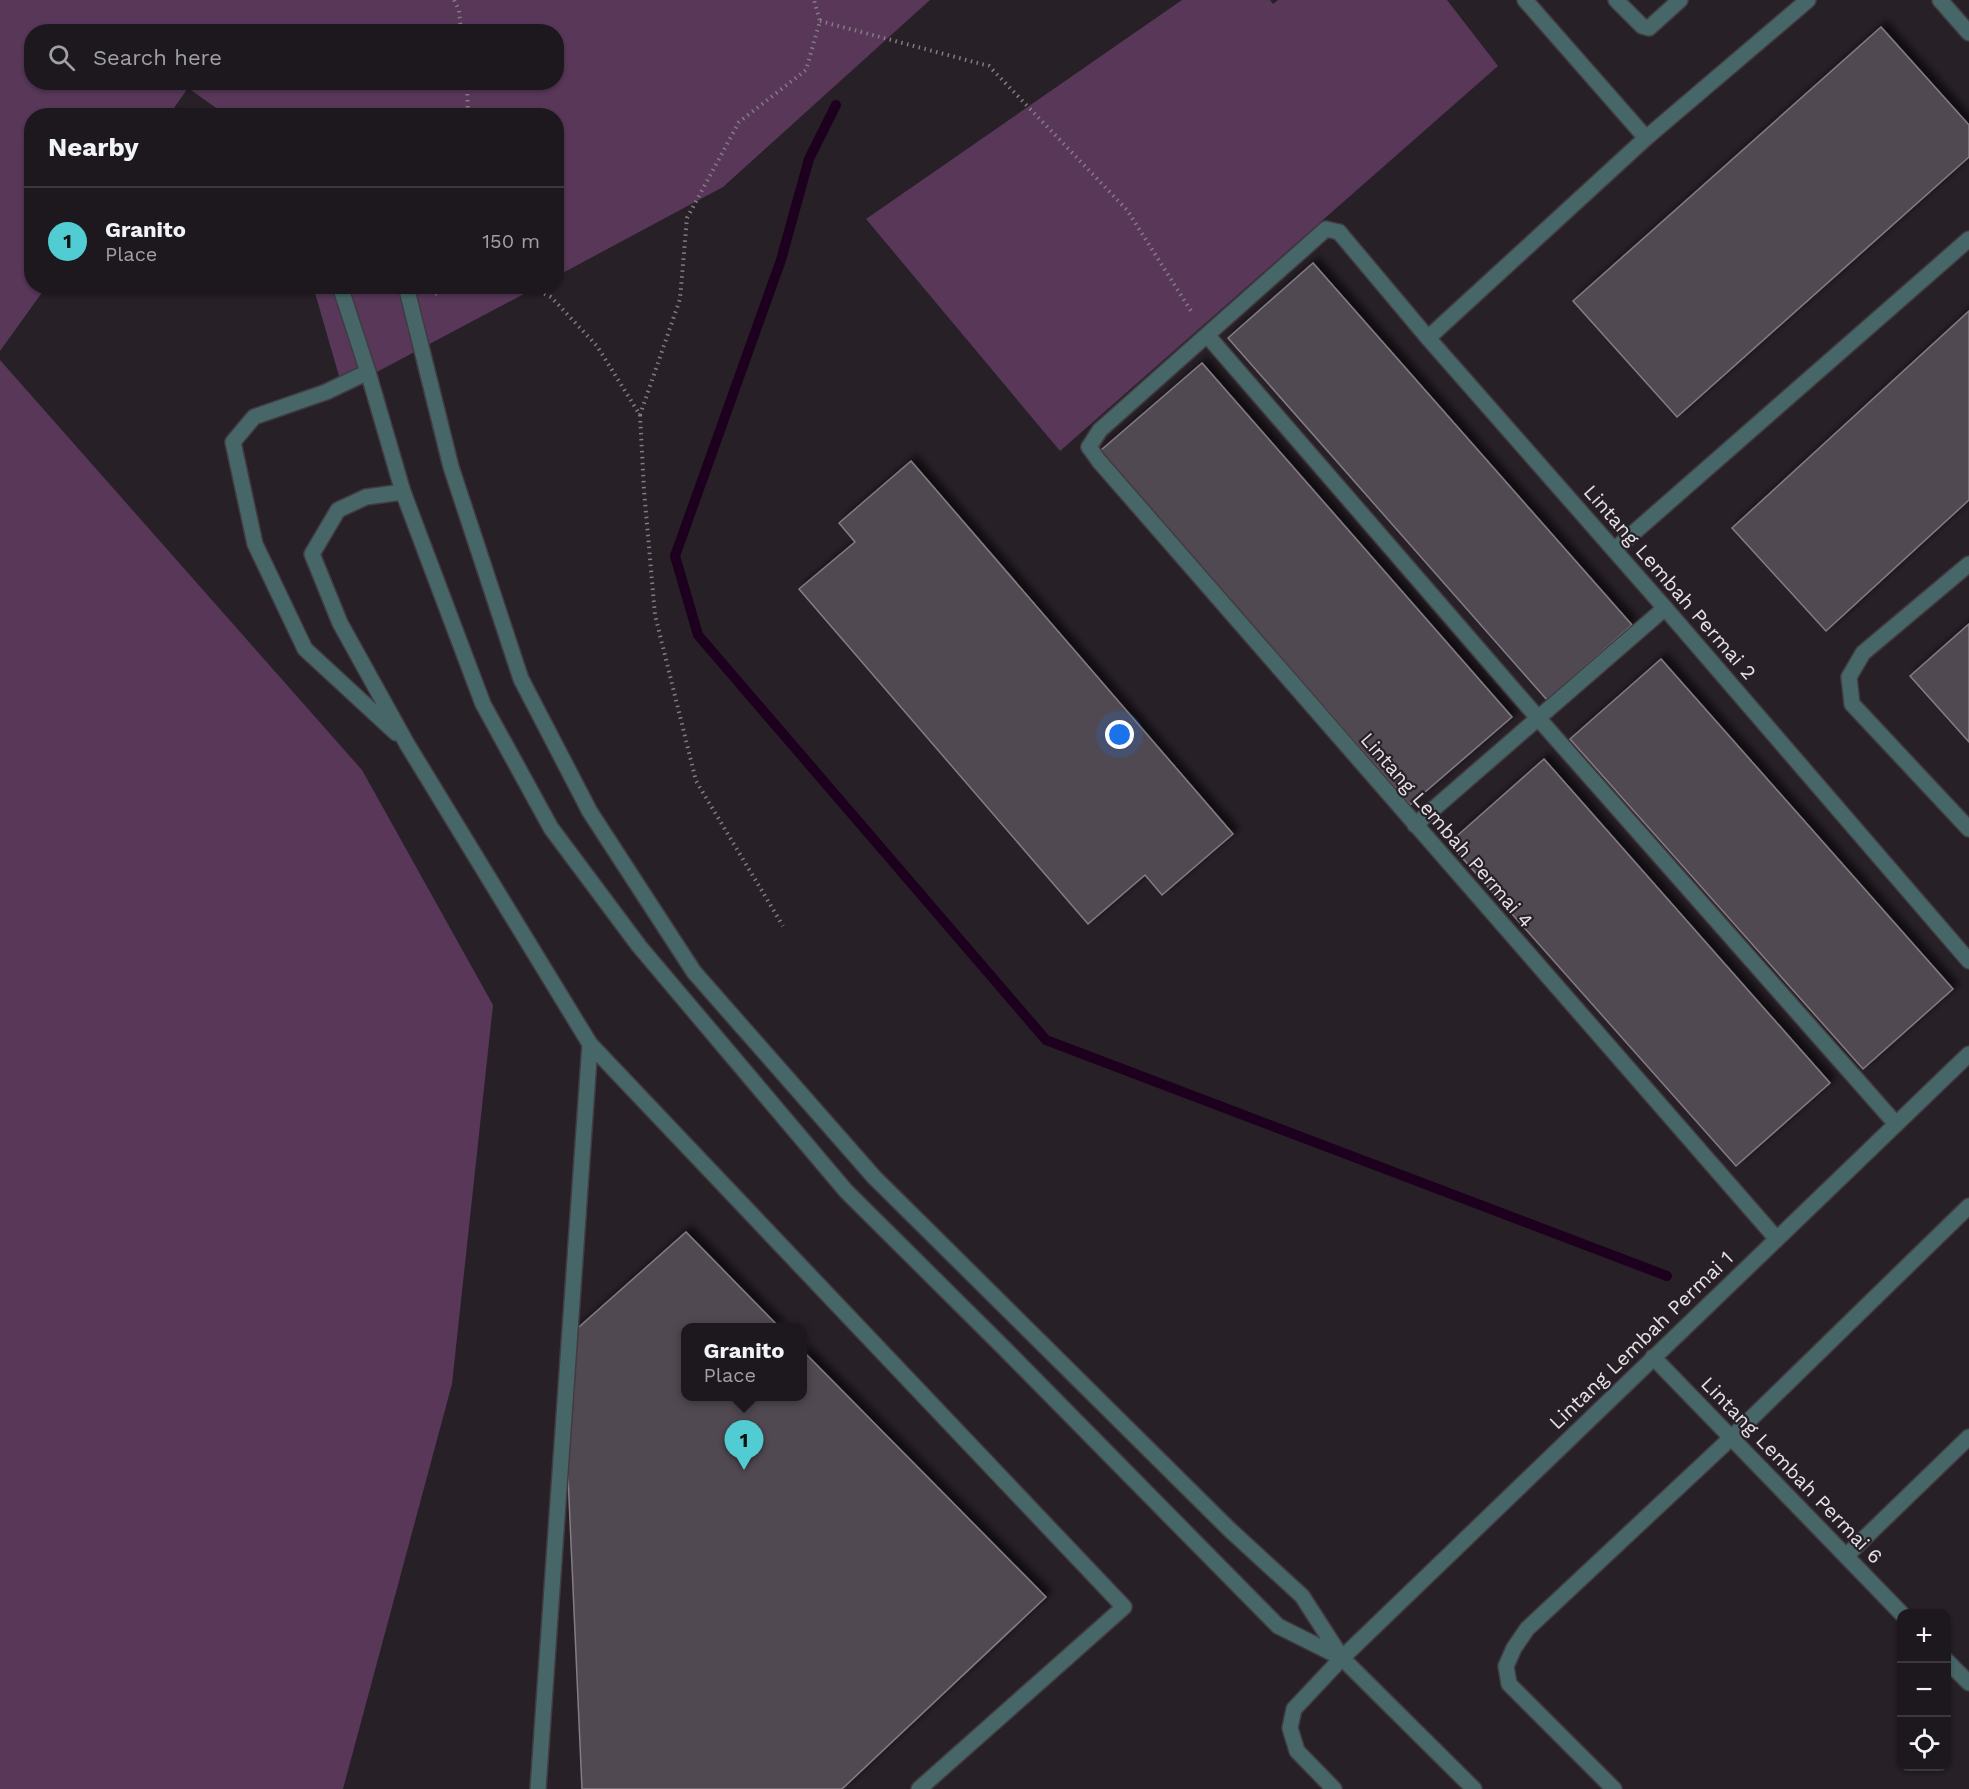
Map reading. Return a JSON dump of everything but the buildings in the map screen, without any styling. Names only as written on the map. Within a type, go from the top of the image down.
[{"type":"street","points":[[1525,0],[1646,138]]},
{"type":"street","points":[[1617,0],[1646,28],[1650,28],[1680,0]]},
{"type":"street","points":[[1428,338],[1646,138],[1808,0]]},
{"type":"street","points":[[1941,0],[1969,33]]},
{"type":"street","name":"Lintang Lembah Permai 2","points":[[1207,335],[1326,229],[1338,232],[1969,961]]},
{"type":"street","points":[[1614,550],[1969,239]]},
{"type":"street","points":[[343,294],[403,492],[483,704],[551,828],[639,946],[846,1191],[1278,1626],[1342,1658]]},
{"type":"street","points":[[408,294],[451,467],[520,679],[590,812],[694,972],[874,1177],[1229,1529],[1302,1596],[1342,1658],[1474,1789]]},
{"type":"street","points":[[1207,335],[1538,718],[1896,1124]]},
{"type":"street","name":"Lintang Lembah Permai 4","points":[[1207,335],[1100,430],[1089,447],[1776,1238]]},
{"type":"street","points":[[368,372],[326,392],[254,417],[233,442],[255,544],[305,649],[407,744]]},
{"type":"street","points":[[403,492],[366,497],[338,510],[312,554],[340,623],[407,744],[590,1044],[1124,1607],[919,1789]]},
{"type":"street","points":[[1969,564],[1863,653],[1849,676],[1852,704],[1969,829]]},
{"type":"street","points":[[1415,825],[1665,608]]},
{"type":"street","points":[[538,1789],[590,1044]]},
{"type":"street","name":"Lintang Lembah Permai 1","points":[[1334,1789],[1297,1750],[1290,1728],[1294,1709],[1342,1658],[1969,1054]]},
{"type":"street","points":[[1614,1789],[1509,1684],[1506,1666],[1514,1648],[1527,1629],[1731,1438],[1969,1206]]},
{"type":"street","name":"Lintang Lembah Permai 6","points":[[1653,1357],[1897,1609]]},
{"type":"street","points":[[1846,1556],[1969,1437]]},
{"type":"street","points":[[1951,1663],[1966,1675]]},
{"type":"path","points":[[454,0],[459,10],[460,24]]},
{"type":"path","points":[[783,926],[696,781],[655,615],[640,415],[680,299],[687,218],[739,122],[806,70],[820,21],[814,0]]},
{"type":"path","points":[[820,21],[989,66],[1127,210],[1207,335]]},
{"type":"path","points":[[467,90],[468,108]]},
{"type":"path","points":[[545,294],[551,297],[597,346],[640,415]]},
{"type":"shaded area","points":[[0,0],[930,0],[723,187],[564,272],[564,108],[216,108],[191,90],[564,90],[564,24],[24,24],[24,90],[187,90],[174,108],[24,108],[24,294],[41,294],[0,351]]},
{"type":"shaded area","points":[[1182,0],[1270,0],[1273,4],[1278,0],[1447,0],[1498,66],[1060,451],[866,219]]},
{"type":"shaded area","points":[[315,294],[524,294],[343,390]]},
{"type":"shaded area","points":[[0,360],[362,770],[493,1005],[452,1384],[343,1789],[0,1789]]},
{"type":"waterway","points":[[836,105],[809,159],[781,260],[675,556],[698,635],[1046,1040],[1667,1276]]},
{"type":"place","name":"Granito","points":[[744,1470]]}]
